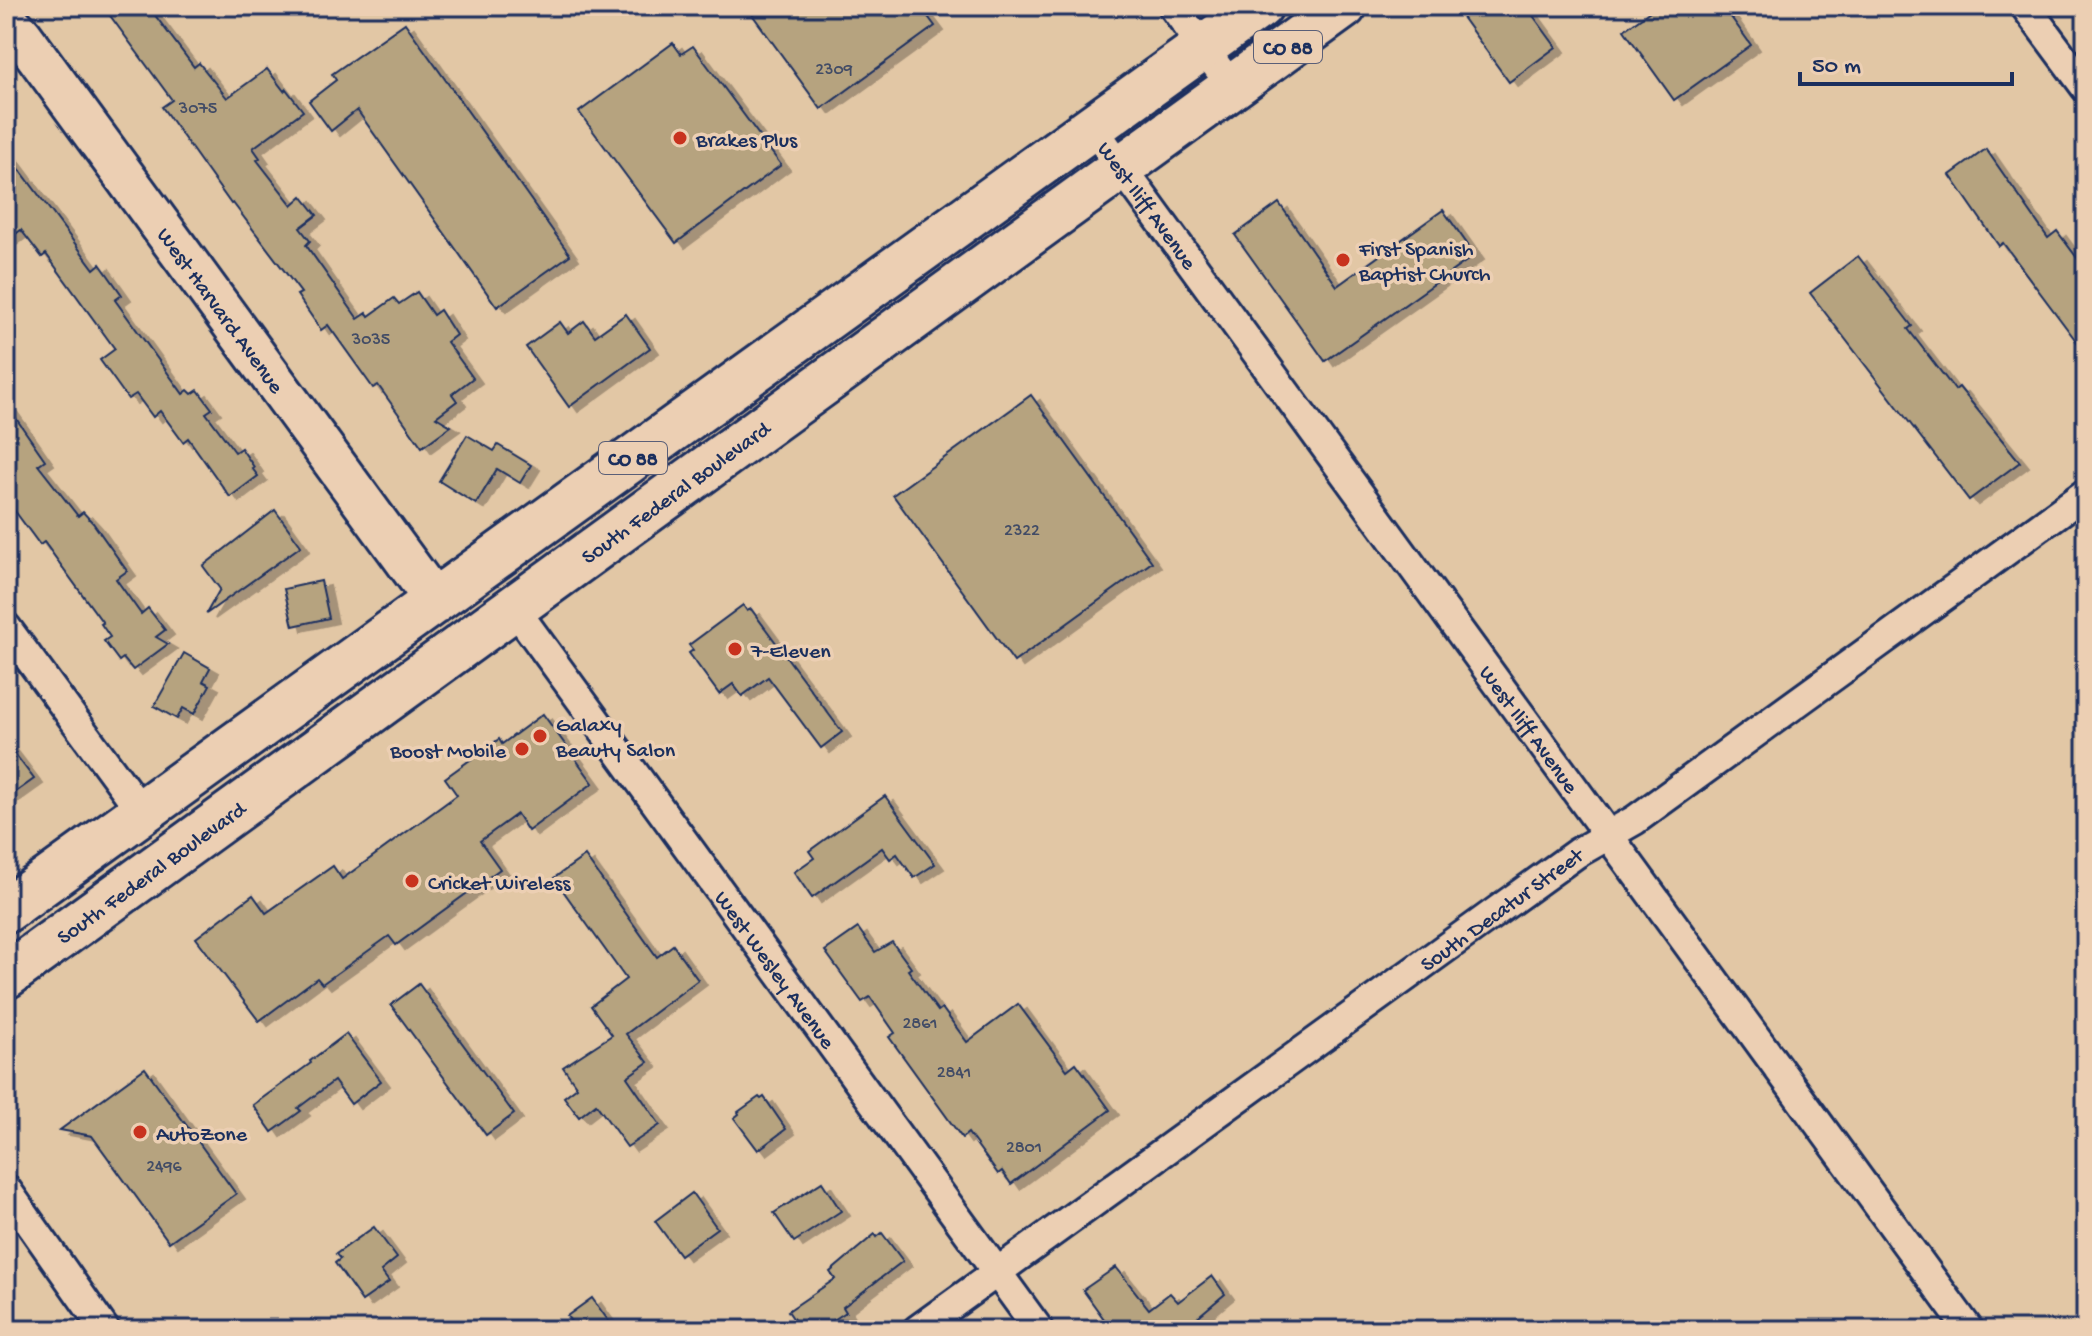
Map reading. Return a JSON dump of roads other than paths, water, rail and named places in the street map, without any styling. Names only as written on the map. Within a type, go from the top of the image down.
[{"type":"main road","name":"CO 88","points":[[15,906],[1260,6]]},
{"type":"main road","name":"South Federal Boulevard","points":[[6,976],[1344,6]]},
{"type":"main road","points":[[514,608],[515,575],[657,470],[710,420],[725,392]]},
{"type":"main road","points":[[257,793],[305,739],[429,643],[439,627],[435,601]]},
{"type":"street","points":[[1173,6],[1232,87]]},
{"type":"street","points":[[2025,6],[2086,88]]},
{"type":"street","name":"West Harvard Avenue","points":[[6,19],[22,36],[435,601]]},
{"type":"street","name":"West Iliff Avenue","points":[[1092,127],[1969,1330]]},
{"type":"street","name":"South Decatur Street","points":[[917,1330],[1577,853],[1635,820],[2086,493]]},
{"type":"street","name":"West Wesley Avenue","points":[[514,608],[1039,1330]]},
{"type":"street","points":[[6,627],[142,812]]},
{"type":"street","points":[[6,1189],[105,1330]]},
{"type":"place","name":"Brakes Plus","points":[[680,138]]},
{"type":"place","name":"First Spanish Baptist Church","points":[[1343,260]]},
{"type":"place","name":"7-Eleven","points":[[735,649]]},
{"type":"place","name":"Galaxy Beauty Salon","points":[[540,736]]},
{"type":"place","name":"Boost Mobile","points":[[522,749]]},
{"type":"place","name":"Cricket Wireless","points":[[412,881]]},
{"type":"place","name":"AutoZone","points":[[140,1132]]}]
